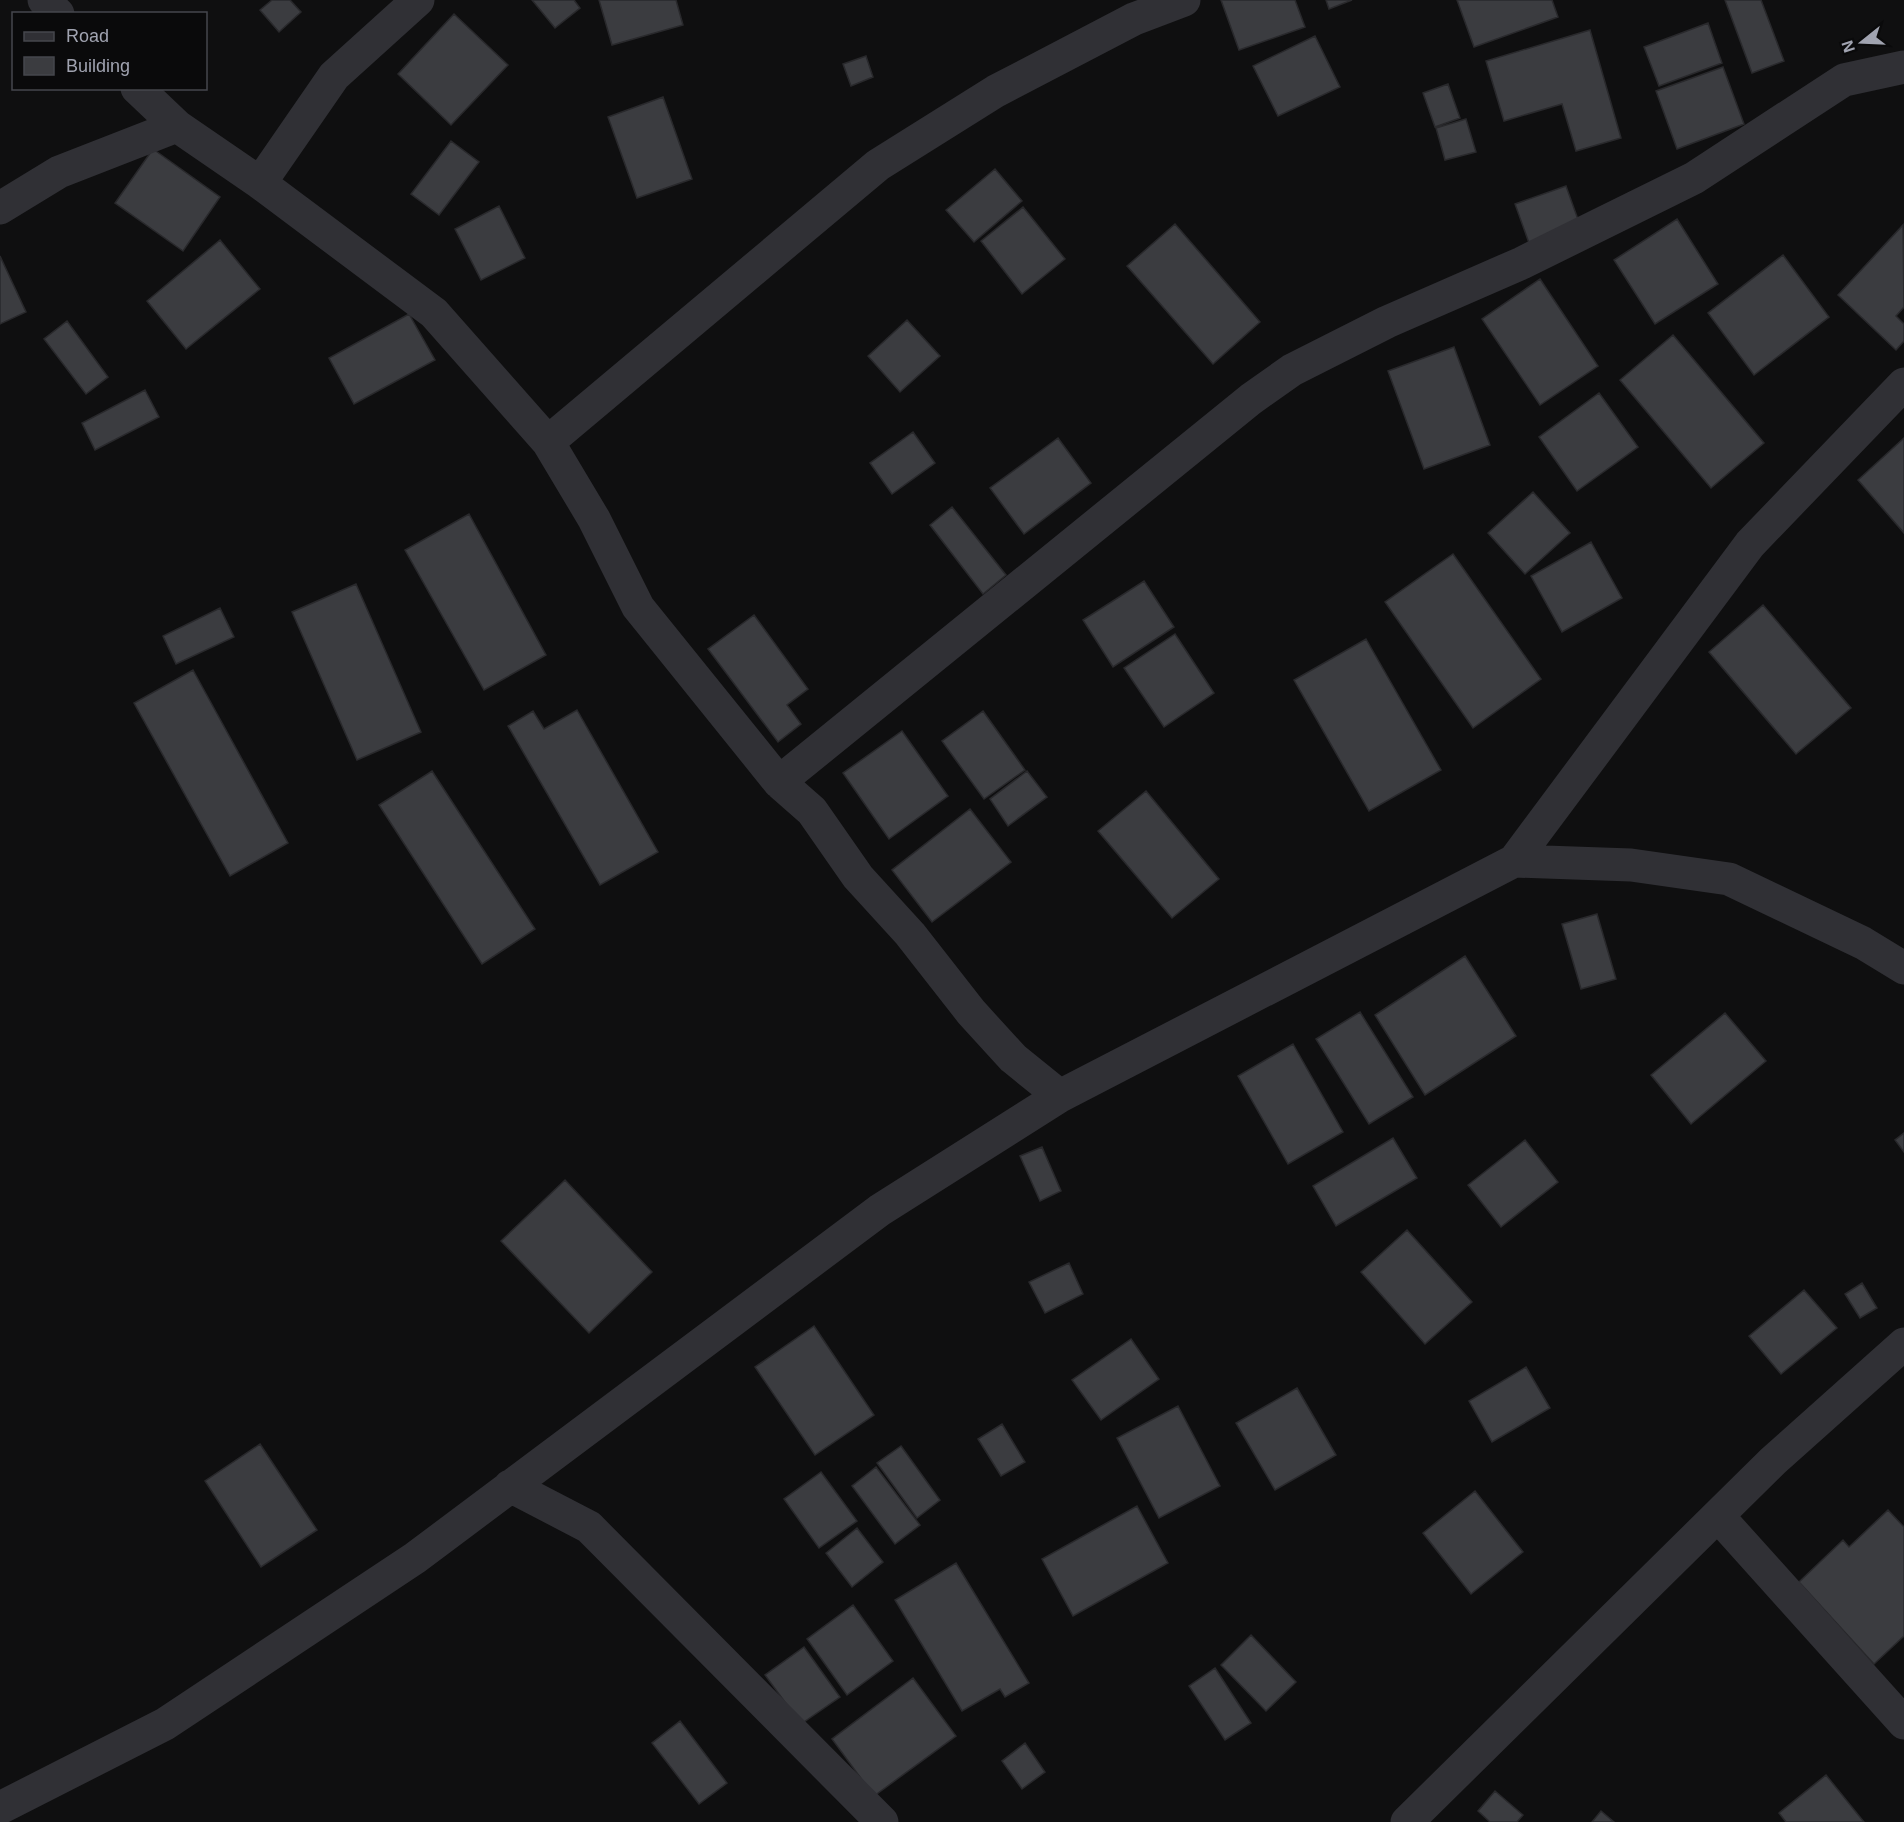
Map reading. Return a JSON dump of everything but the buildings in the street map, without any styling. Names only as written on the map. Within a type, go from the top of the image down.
[{"type":"street","points":[[44,0],[56,12]]},
{"type":"street","points":[[260,183],[334,76],[418,0]]},
{"type":"street","points":[[548,442],[878,165],[996,91],[1134,19],[1184,0]]},
{"type":"street","points":[[778,782],[1251,399],[1292,370],[1387,322],[1522,263],[1694,178],[1844,80],[1904,67]]},
{"type":"street","points":[[139,90],[177,126],[260,183],[434,313],[548,442],[594,519],[638,607],[718,703],[778,782],[812,811],[858,877],[910,934],[971,1012],[1013,1058],[1060,1096]]},
{"type":"street","points":[[0,208],[60,172],[177,126]]},
{"type":"street","points":[[0,1808],[165,1724],[415,1558],[880,1210],[1060,1096],[1514,861],[1750,544],[1904,384]]},
{"type":"street","points":[[1514,861],[1631,865],[1730,879],[1863,943],[1904,968]]},
{"type":"street","points":[[1407,1822],[1773,1461],[1904,1344]]},
{"type":"street","points":[[510,1486],[590,1527],[882,1822]]},
{"type":"street","points":[[1718,1516],[1904,1723]]}]
